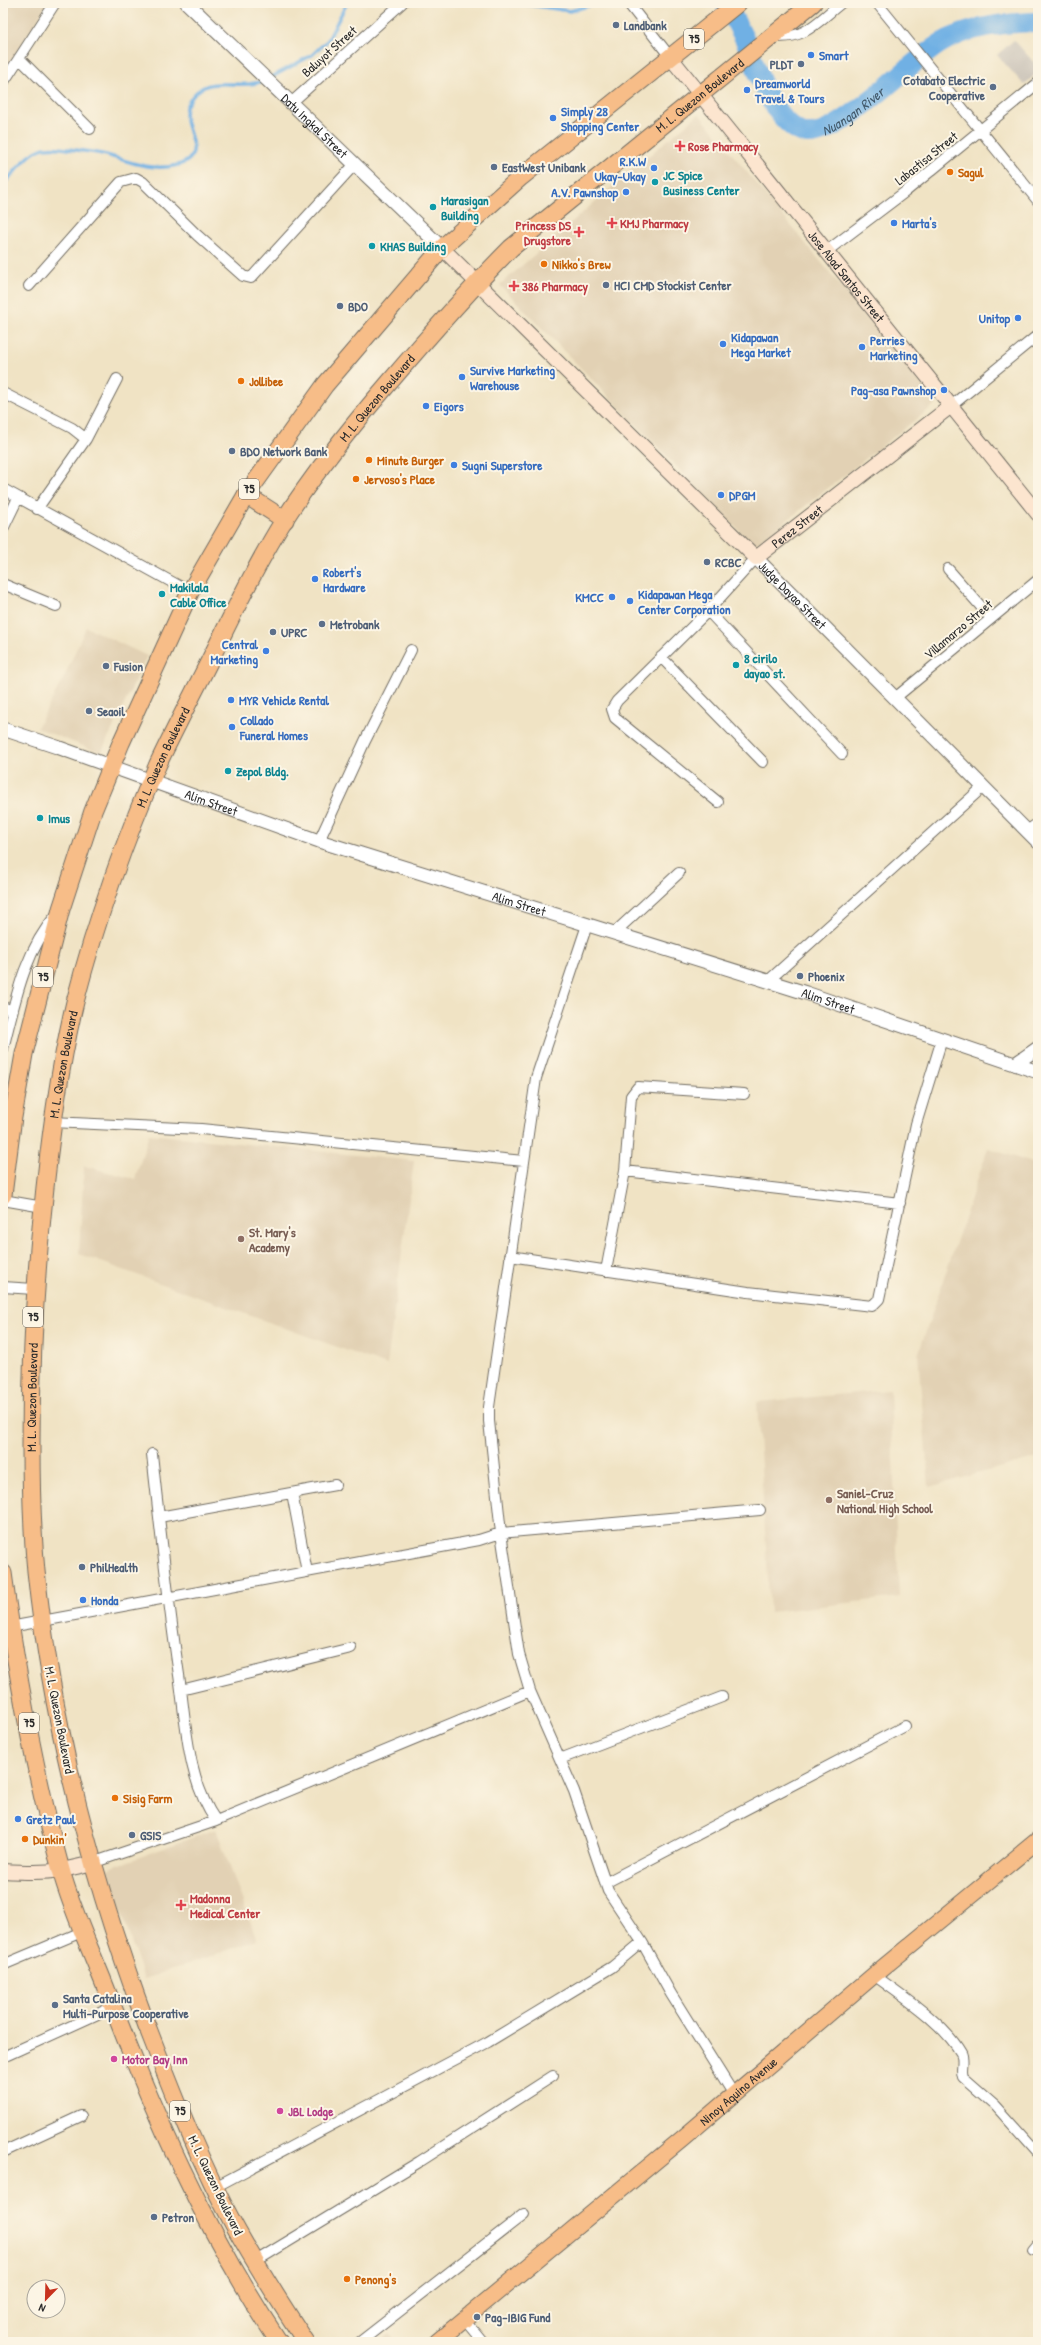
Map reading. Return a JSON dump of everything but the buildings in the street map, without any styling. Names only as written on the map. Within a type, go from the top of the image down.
[{"type":"highway","name":"75","points":[[3,1195],[13,1117],[24,1054],[61,909],[93,811],[111,766],[190,592],[246,494],[325,385],[442,248],[521,177],[738,3]]},
{"type":"highway","name":"M. L. Quezon Boulevard","points":[[306,2342],[234,2224],[215,2187],[181,2112],[160,2060],[110,1922],[92,1863],[69,1771],[42,1622],[35,1565],[32,1502],[31,1359],[34,1289],[52,1122],[61,1064],[76,1001],[99,919],[151,781],[232,615],[285,520],[312,480],[363,414],[477,282],[552,213],[813,3]]},
{"type":"highway","points":[[246,494],[285,520]]},
{"type":"highway","name":"M. L. Quezon Boulevard","points":[[3,1573],[10,1627],[40,1783],[61,1872],[113,2007],[159,2119],[214,2235],[236,2274],[279,2342]]},
{"type":"highway","points":[[214,2235],[234,2224]]},
{"type":"main road","name":"Jose Abad Santos Street","points":[[671,58],[1038,514]]},
{"type":"main road","name":"Judge Dayao Street","points":[[442,248],[756,558]]},
{"type":"main road","name":"Perez Street","points":[[756,558],[951,406]]},
{"type":"main road","name":"Ninoy Aquino Avenue","points":[[437,2342],[682,2139],[733,2093],[874,1975],[1038,1840]]},
{"type":"main road","points":[[3,1870],[34,1873],[61,1872],[92,1863]]},
{"type":"street","points":[[3,83],[55,3]]},
{"type":"street","name":"Datu Ingkal Street","points":[[187,3],[442,248]]},
{"type":"street","name":"Baluyot Street","points":[[291,103],[402,3]]},
{"type":"street","points":[[770,38],[794,37],[802,34],[841,3]]},
{"type":"street","points":[[878,3],[1038,201]]},
{"type":"street","points":[[629,4],[671,58]]},
{"type":"street","points":[[18,58],[90,129]]},
{"type":"street","name":"Labastisa Street","points":[[827,250],[981,131],[1038,83]]},
{"type":"street","points":[[29,286],[121,182],[136,178],[143,182],[197,235],[242,276],[252,278],[354,164]]},
{"type":"street","name":"Perez Street","points":[[951,406],[1038,335]]},
{"type":"street","points":[[37,509],[86,439],[117,379]]},
{"type":"street","points":[[3,393],[72,428],[86,439]]},
{"type":"street","points":[[3,489],[190,592]]},
{"type":"street","points":[[3,529],[18,498]]},
{"type":"street","name":"Perez Street","points":[[718,802],[613,715],[612,709],[617,701],[708,611],[756,558]]},
{"type":"street","name":"Judge Dayao Street","points":[[756,558],[1038,842]]},
{"type":"street","points":[[948,569],[991,618]]},
{"type":"street","name":"Villamarzo Street","points":[[895,698],[1038,580]]},
{"type":"street","points":[[3,584],[56,606]]},
{"type":"street","points":[[708,611],[842,754]]},
{"type":"street","points":[[319,840],[365,741],[411,650]]},
{"type":"street","points":[[661,657],[763,762]]},
{"type":"street","name":"Alim Street","points":[[3,729],[319,840],[768,981],[1038,1072]]},
{"type":"street","points":[[768,981],[983,787]]},
{"type":"street","points":[[1027,831],[1038,823]]},
{"type":"street","points":[[614,933],[679,873]]},
{"type":"street","points":[[3,1049],[8,1009],[29,957],[38,938],[61,909]]},
{"type":"street","points":[[587,925],[536,1078],[510,1256],[489,1407],[501,1533],[521,1666],[530,1691],[574,1791],[604,1883],[624,1917],[642,1942],[671,1994],[733,2093]]},
{"type":"street","points":[[510,1256],[748,1292],[872,1306],[878,1299],[916,1124],[942,1039]]},
{"type":"street","points":[[1015,1064],[1038,1048]]},
{"type":"street","points":[[606,1271],[625,1171],[631,1096],[634,1090],[638,1087],[744,1094]]},
{"type":"street","points":[[52,1122],[201,1129],[524,1161]]},
{"type":"street","points":[[625,1171],[900,1203]]},
{"type":"street","points":[[3,1200],[43,1207]]},
{"type":"street","points":[[3,1287],[34,1289]]},
{"type":"street","points":[[152,1454],[168,1599],[194,1769],[205,1803],[216,1821]]},
{"type":"street","points":[[159,1517],[335,1485]]},
{"type":"street","points":[[292,1493],[307,1572]]},
{"type":"street","points":[[10,1627],[168,1599],[479,1540],[501,1533],[760,1510]]},
{"type":"street","points":[[181,1690],[351,1648]]},
{"type":"street","points":[[92,1863],[216,1821],[530,1691]]},
{"type":"street","points":[[560,1759],[722,1697]]},
{"type":"street","points":[[604,1883],[906,1726]]},
{"type":"street","points":[[3,1965],[26,1954],[84,1931]]},
{"type":"street","points":[[215,2187],[488,2042],[612,1967],[642,1942]]},
{"type":"street","points":[[874,1975],[923,2013],[952,2041],[962,2054],[963,2077],[995,2105],[1038,2153]]},
{"type":"street","points":[[3,2056],[113,2007]]},
{"type":"street","points":[[256,2261],[419,2162],[553,2076]]},
{"type":"street","points":[[3,2152],[81,2116]]},
{"type":"street","points":[[360,2342],[524,2214]]},
{"type":"street","points":[[464,2319],[483,2342]]},
{"type":"shaded area","points":[[3,3],[48,3],[3,73]]},
{"type":"shaded area","points":[[1014,40],[1038,67],[1038,72],[1024,85],[997,55]]},
{"type":"shaded area","name":"Kidapawan Mega Market","points":[[699,114],[937,403],[754,546],[500,285],[621,179]]},
{"type":"shaded area","points":[[86,627],[147,656],[101,753],[37,728],[65,675]]},
{"type":"shaded area","name":"St. Mary's Academy","points":[[149,1134],[414,1161],[387,1365],[79,1254],[84,1166],[135,1179]]},
{"type":"shaded area","points":[[988,1148],[1038,1165],[1038,1457],[929,1487],[918,1355]]},
{"type":"shaded area","name":"Saniel-Cruz National High School","points":[[890,1390],[899,1597],[770,1612],[757,1402]]},
{"type":"shaded area","name":"Madonna Medical Center","points":[[216,1829],[257,1940],[144,1979],[107,1869]]},
{"type":"shaded area","points":[[389,2334],[395,2342],[379,2342]]},
{"type":"waterway","points":[[270,78],[312,55],[328,40],[347,3]]},
{"type":"waterway","points":[[516,3],[570,11],[598,3]]},
{"type":"waterway","name":"Nuangan River","points":[[725,3],[737,23],[762,83],[773,105],[791,126],[798,131],[808,134],[822,132],[838,124],[875,96],[928,52],[952,37],[988,26],[1038,22]]},
{"type":"waterway","points":[[3,184],[30,155],[41,149],[47,148],[58,148],[108,155],[145,166],[170,167],[178,165],[188,161],[192,154],[192,139],[185,113],[187,105],[194,94],[212,84],[252,84],[263,81]]},
{"type":"place","name":"Landbank","points":[[616,25]]},
{"type":"place","name":"Smart","points":[[811,55]]},
{"type":"place","name":"PLDT","points":[[801,64]]},
{"type":"place","name":"Cotabato Electric Cooperative","points":[[993,87]]},
{"type":"place","name":"Dreamworld Travel & Tours","points":[[747,90]]},
{"type":"place","name":"Simply 28 Shopping Center","points":[[553,118]]},
{"type":"place","name":"Rose Pharmacy","points":[[680,146]]},
{"type":"place","name":"EastWest Unibank","points":[[494,167]]},
{"type":"place","name":"R.K.W Ukay-Ukay","points":[[654,168]]},
{"type":"place","name":"Sagul","points":[[950,172]]},
{"type":"place","name":"JC Spice Business Center","points":[[655,182]]},
{"type":"place","name":"A.V. Pawnshop","points":[[626,192]]},
{"type":"place","name":"Marasigan Building","points":[[433,207]]},
{"type":"place","name":"KMJ Pharmacy","points":[[612,223]]},
{"type":"place","name":"Marta's","points":[[894,223]]},
{"type":"place","name":"Princess DS Drugstore","points":[[579,232]]},
{"type":"place","name":"KHAS Building","points":[[372,246]]},
{"type":"place","name":"Nikko's Brew","points":[[544,264]]},
{"type":"place","name":"HCI CMD Stockist Center","points":[[606,285]]},
{"type":"place","name":"386 Pharmacy","points":[[514,286]]},
{"type":"place","name":"BDO","points":[[340,306]]},
{"type":"place","name":"Unitop","points":[[1018,318]]},
{"type":"place","name":"Kidapawan Mega Market","points":[[723,344]]},
{"type":"place","name":"Perries Marketing","points":[[862,347]]},
{"type":"place","name":"Survive Marketing Warehouse","points":[[462,377]]},
{"type":"place","name":"Jollibee","points":[[241,381]]},
{"type":"place","name":"Pag-asa Pawnshop","points":[[944,390]]},
{"type":"place","name":"Eigors","points":[[426,406]]},
{"type":"place","name":"BDO Network Bank","points":[[232,451]]},
{"type":"place","name":"Minute Burger","points":[[369,460]]},
{"type":"place","name":"Sugni Superstore","points":[[454,465]]},
{"type":"place","name":"Jervoso's Place","points":[[356,479]]},
{"type":"place","name":"DPGM","points":[[721,495]]},
{"type":"place","name":"RCBC","points":[[707,562]]},
{"type":"place","name":"Robert's Hardware","points":[[315,579]]},
{"type":"place","name":"Makilala Cable Office","points":[[162,594]]},
{"type":"place","name":"KMCC","points":[[612,597]]},
{"type":"place","name":"Kidapawan Mega Center Corporation","points":[[630,601]]},
{"type":"place","name":"Metrobank","points":[[322,624]]},
{"type":"place","name":"UPRC","points":[[273,632]]},
{"type":"place","name":"Central Marketing","points":[[266,651]]},
{"type":"place","name":"8 cirilo dayao st.","points":[[736,665]]},
{"type":"place","name":"Fusion","points":[[106,666]]},
{"type":"place","name":"MYR Vehicle Rental","points":[[231,700]]},
{"type":"place","name":"Seaoil","points":[[89,711]]},
{"type":"place","name":"Collado Funeral Homes","points":[[232,727]]},
{"type":"place","name":"Zepol Bldg.","points":[[228,771]]},
{"type":"place","name":"Imus","points":[[40,818]]},
{"type":"place","name":"Phoenix","points":[[800,976]]},
{"type":"place","name":"St. Mary's Academy","points":[[241,1239]]},
{"type":"place","name":"Saniel-Cruz National High School","points":[[829,1500]]},
{"type":"place","name":"PhilHealth","points":[[82,1567]]},
{"type":"place","name":"Honda","points":[[83,1600]]},
{"type":"place","name":"Sisig Farm","points":[[115,1798]]},
{"type":"place","name":"Gretz Paul","points":[[18,1819]]},
{"type":"place","name":"GSIS","points":[[132,1835]]},
{"type":"place","name":"Dunkin'","points":[[25,1839]]},
{"type":"place","name":"Madonna Medical Center","points":[[181,1905]]},
{"type":"place","name":"Santa Catalina Multi-Purpose Cooperative","points":[[55,2005]]},
{"type":"place","name":"Motor Bay Inn","points":[[114,2059]]},
{"type":"place","name":"JBL Lodge","points":[[280,2111]]},
{"type":"place","name":"Petron","points":[[154,2217]]},
{"type":"place","name":"Penong's","points":[[347,2279]]},
{"type":"place","name":"Pag-IBIG Fund","points":[[477,2317]]}]
